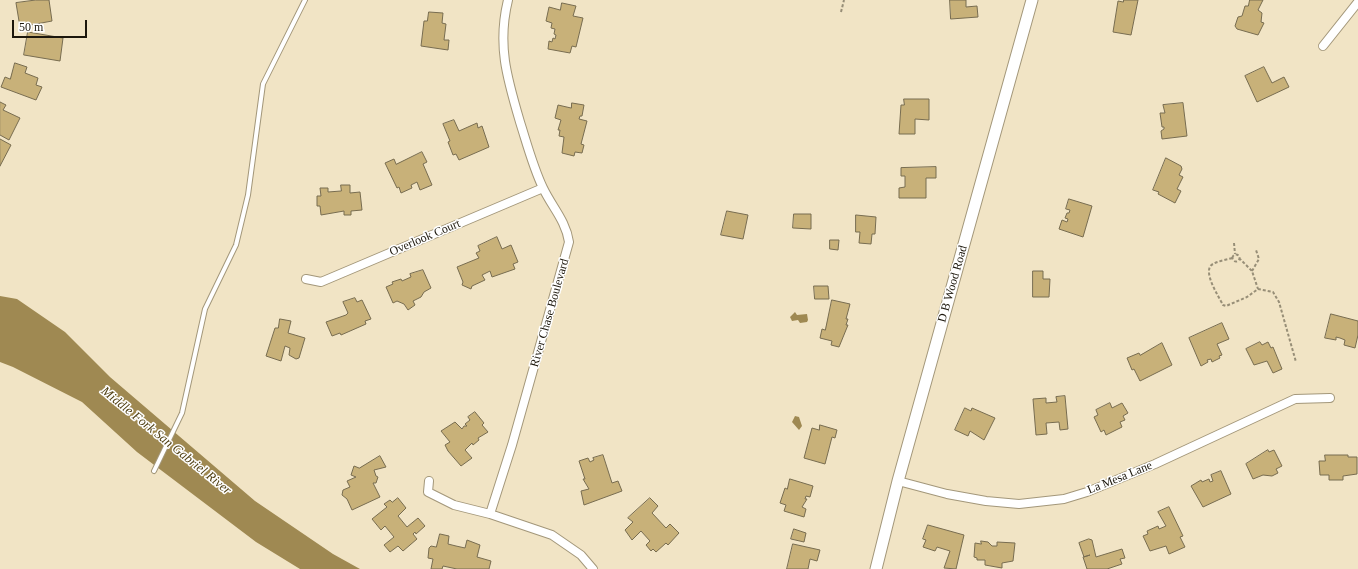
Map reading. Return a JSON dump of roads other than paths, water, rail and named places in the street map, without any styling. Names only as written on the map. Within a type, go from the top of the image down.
[{"type":"main road","name":"D B Wood Road","points":[[876,569],[898,481],[1032,0]]},
{"type":"street","name":"River Chase Boulevard","points":[[490,514],[512,445],[569,242],[564,223],[543,188],[526,142],[506,72],[502,36],[503,20],[508,0]]},
{"type":"street","points":[[1322,46],[1358,2]]},
{"type":"street","name":"Overlook Court","points":[[306,278],[322,282],[543,188]]},
{"type":"street","name":"La Mesa Lane","points":[[898,481],[947,494],[993,502],[1019,504],[1064,499],[1087,492],[1155,464],[1295,399],[1330,398]]},
{"type":"street","points":[[429,481],[428,492],[454,505],[490,514],[552,535],[581,555],[593,569]]},
{"type":"lane","points":[[154,470],[182,413],[205,309],[236,245],[248,195],[263,84],[305,0]]},
{"type":"water","name":"Middle Fork San Gabriel River","points":[[0,296],[17,299],[65,332],[110,377],[255,501],[333,554],[360,569],[300,569],[256,542],[137,452],[82,402],[13,367],[0,362]]},
{"type":"water","points":[[795,312],[797,315],[807,314],[807,322],[800,323],[798,320],[792,321],[790,317]]},
{"type":"water","points":[[795,416],[799,417],[802,426],[799,430],[792,422]]}]
